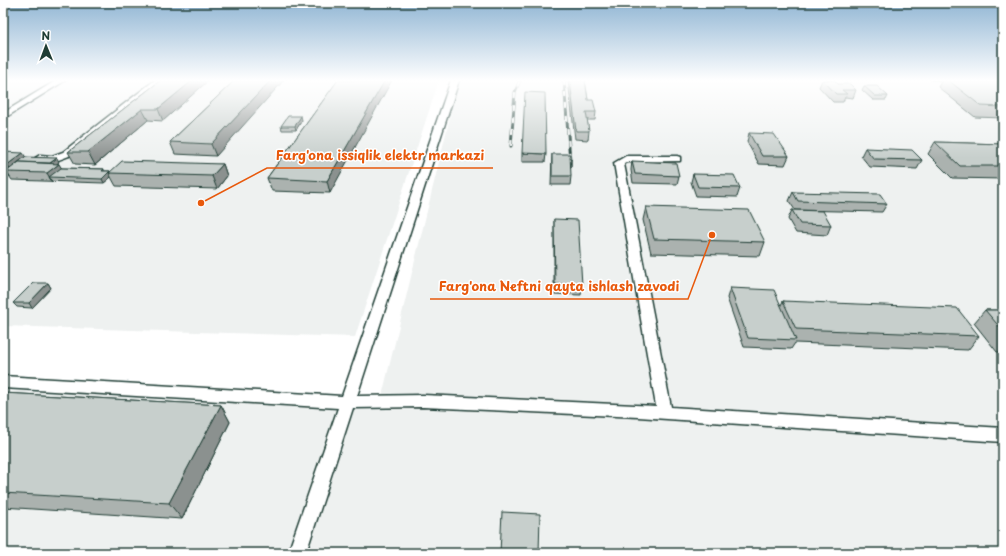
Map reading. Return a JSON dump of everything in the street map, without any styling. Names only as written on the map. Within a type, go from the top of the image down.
[{"type":"lane","points":[[3,117],[21,106]]},
{"type":"lane","points":[[31,158],[53,159],[66,154],[127,106]]},
{"type":"lane","points":[[297,553],[445,106]]},
{"type":"lane","points":[[665,413],[619,163],[626,159],[677,159]]},
{"type":"lane","points":[[3,382],[346,402],[423,401],[665,413],[1003,435]]},
{"type":"shaded area","points":[[3,106],[431,106],[355,337],[3,326]]},
{"type":"shaded area","points":[[453,106],[1003,106],[1003,553],[3,553],[3,390],[379,408]]},
{"type":"building","points":[[127,106],[162,106],[158,109],[142,109],[88,152],[68,152]]},
{"type":"building","points":[[208,106],[247,106],[211,144],[170,142]]},
{"type":"building","points":[[319,106],[370,106],[327,181],[267,178]]},
{"type":"building","points":[[524,106],[545,106],[546,154],[522,153]]},
{"type":"building","points":[[573,106],[594,106],[596,112],[586,112],[589,131],[576,131]]},
{"type":"building","points":[[981,106],[1003,106],[1003,107]]},
{"type":"building","points":[[288,116],[301,116],[295,126],[281,126]]},
{"type":"building","points":[[749,133],[774,134],[789,156],[762,156]]},
{"type":"building","points":[[935,142],[1003,144],[1003,166],[960,166]]},
{"type":"building","points":[[865,148],[912,150],[922,160],[874,159]]},
{"type":"building","points":[[3,152],[23,153],[7,165],[3,164]]},
{"type":"building","points":[[552,154],[570,154],[571,176],[552,176]]},
{"type":"building","points":[[25,157],[57,158],[50,163],[19,162],[13,166]]},
{"type":"building","points":[[122,161],[223,164],[212,176],[109,173]]},
{"type":"building","points":[[632,161],[676,163],[679,176],[635,174]]},
{"type":"building","points":[[19,162],[59,164],[47,173],[6,172]]},
{"type":"building","points":[[61,168],[104,169],[102,171],[110,171],[102,179],[49,177]]},
{"type":"building","points":[[693,174],[734,175],[740,188],[698,187]]},
{"type":"building","points":[[793,192],[880,194],[887,204],[798,201]]},
{"type":"building","points":[[646,207],[749,210],[765,242],[654,239]]},
{"type":"building","points":[[792,210],[823,211],[831,225],[800,224]]},
{"type":"building","points":[[554,219],[578,220],[582,285],[555,284]]},
{"type":"building","points":[[33,283],[48,283],[29,303],[13,303]]},
{"type":"building","points":[[730,288],[774,290],[796,340],[748,338]]},
{"type":"building","points":[[783,301],[957,308],[979,336],[796,329]]},
{"type":"building","points":[[985,310],[1003,310],[1003,331]]},
{"type":"building","points":[[3,393],[221,405],[169,503],[3,493]]},
{"type":"building","points":[[502,512],[540,514],[539,553],[500,553]]},
{"type":"railway","points":[[511,146],[514,106]]},
{"type":"railway","points":[[566,106],[570,161]]},
{"type":"railway","points":[[570,161],[570,166]]},
{"type":"place","name":"Farg'ona issiqlik elektr markazi","points":[[201,203]]},
{"type":"place","name":"Farg'ona Neftni qayta ishlash zavodi","points":[[712,235]]}]
